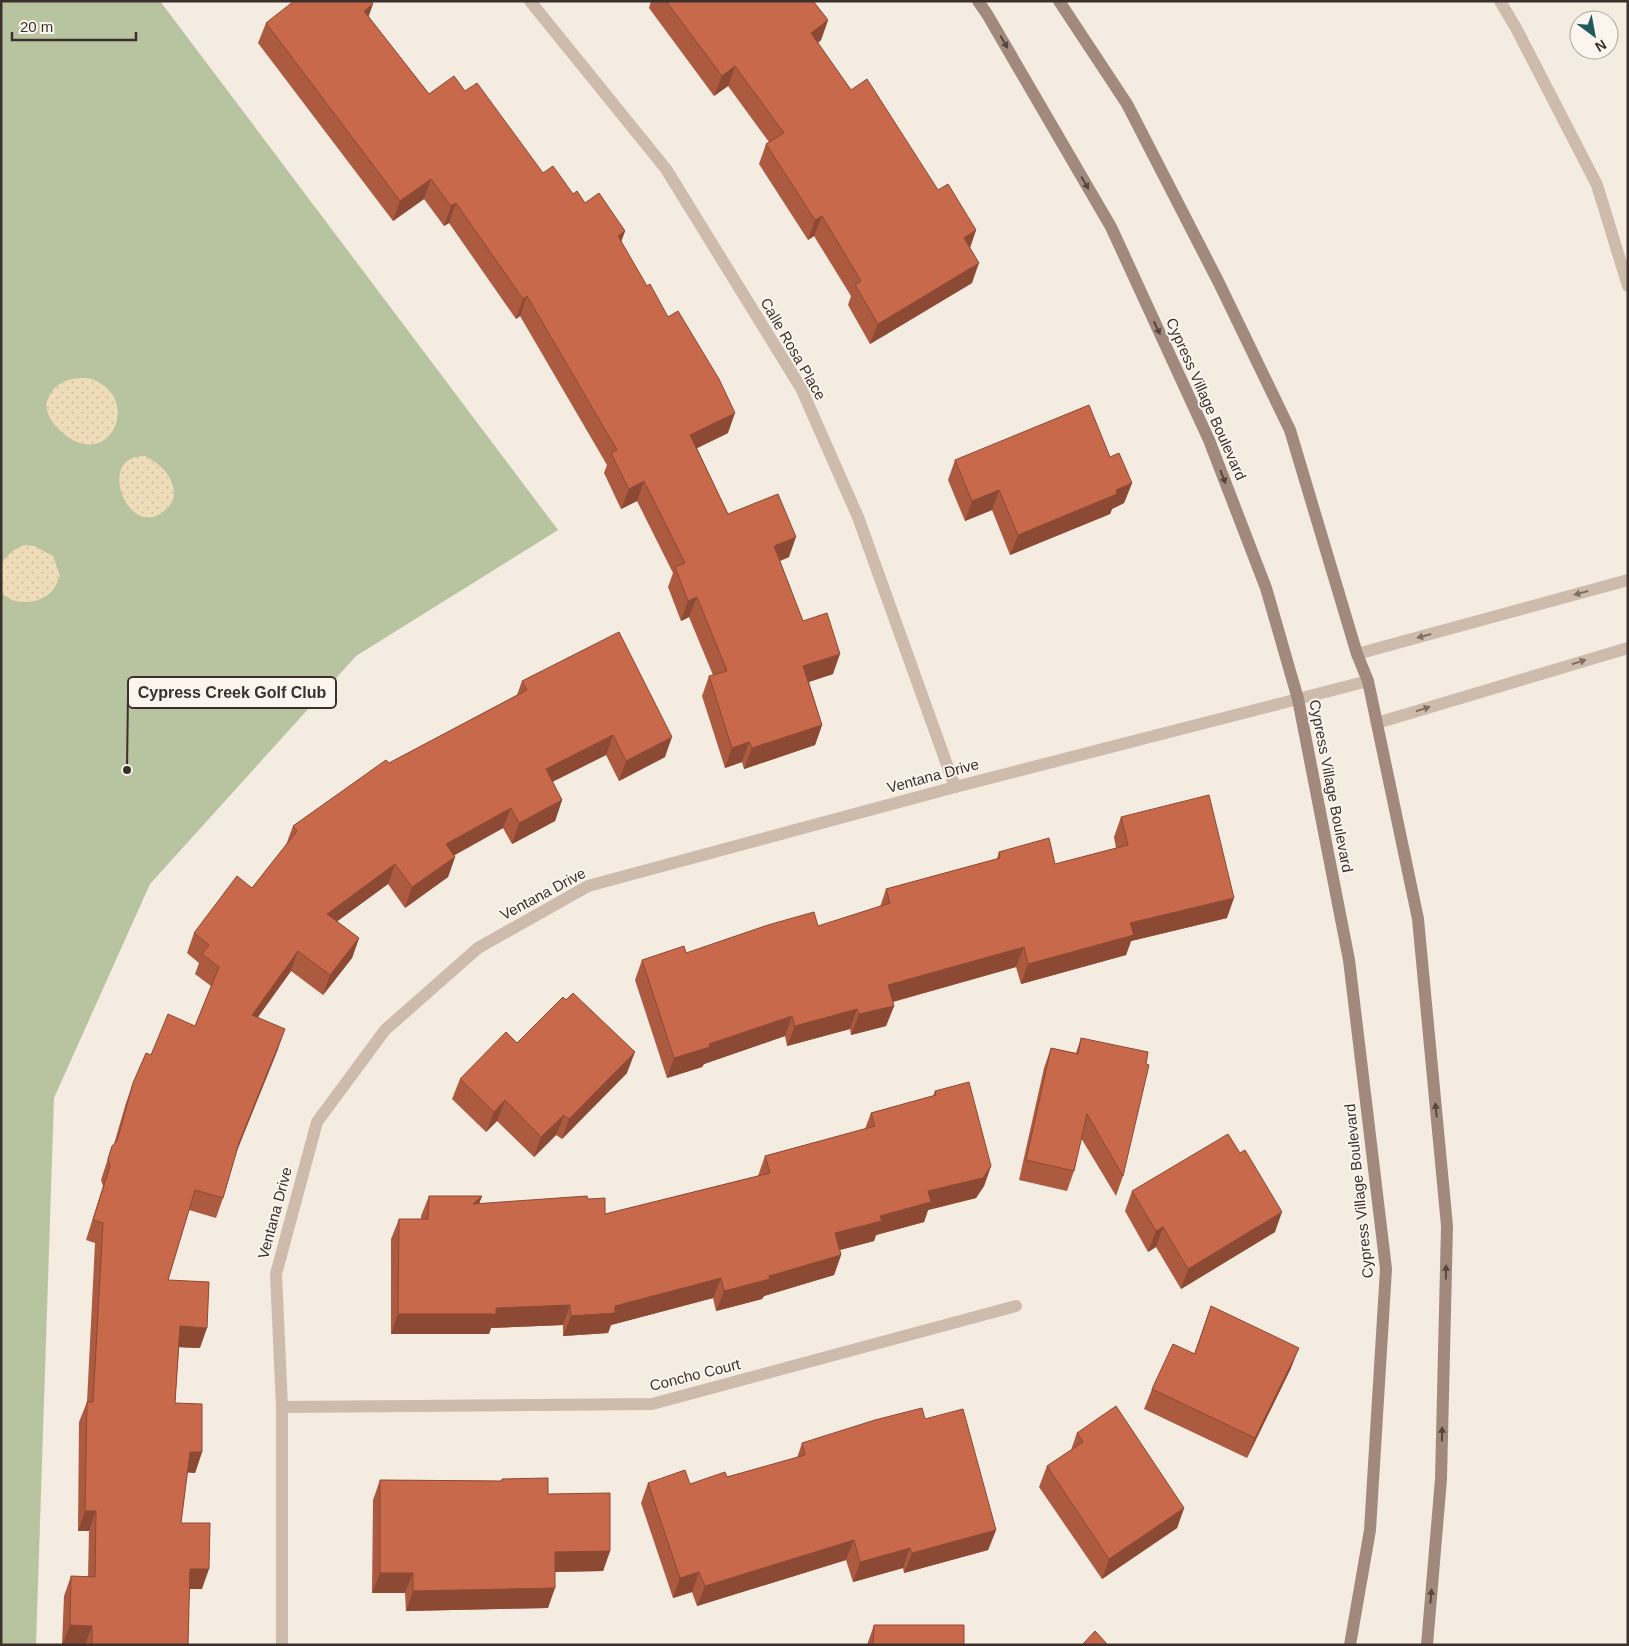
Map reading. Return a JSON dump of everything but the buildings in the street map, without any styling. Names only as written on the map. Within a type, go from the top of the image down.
[{"type":"street","name":"Calle Rosa Place","points":[[530,1],[666,169],[801,388],[858,517],[955,787]]},
{"type":"street","name":"Cypress Village Boulevard","points":[[978,1],[1111,227],[1197,414],[1266,588],[1298,699],[1349,960],[1386,1269],[1370,1530],[1350,1645]]},
{"type":"street","points":[[1060,1],[1127,104],[1290,430],[1357,654],[1368,681],[1418,919],[1448,1226],[1441,1479],[1427,1645]]},
{"type":"street","points":[[1500,1],[1516,28],[1597,185],[1628,286]]},
{"type":"street","points":[[1357,654],[1628,580]]},
{"type":"street","points":[[1377,722],[1628,648]]},
{"type":"street","name":"Ventana Drive","points":[[282,1645],[282,1407],[276,1274],[317,1122],[385,1030],[478,948],[588,886],[955,787],[1368,681]]},
{"type":"street","name":"Concho Court","points":[[282,1407],[652,1404],[1016,1306]]},
{"type":"green space","points":[[1,1],[160,1],[558,530],[356,656],[150,884],[54,1098],[36,1645],[1,1645]]},
{"type":"sand","points":[[88,378],[105,386],[114,398],[118,412],[116,425],[109,436],[98,443],[84,444],[68,437],[57,427],[51,420],[46,406],[51,392],[61,383],[73,379]]},
{"type":"sand","points":[[145,456],[156,462],[164,470],[171,480],[174,492],[172,502],[166,510],[160,514],[148,517],[136,514],[127,505],[121,492],[119,479],[122,468],[130,459]]},
{"type":"sand","points":[[24,545],[34,546],[53,556],[60,576],[53,589],[41,599],[20,602],[6,597],[1,592],[1,563],[12,551]]},
{"type":"place","name":"Cypress Creek Golf Club","points":[[127,770]]}]
